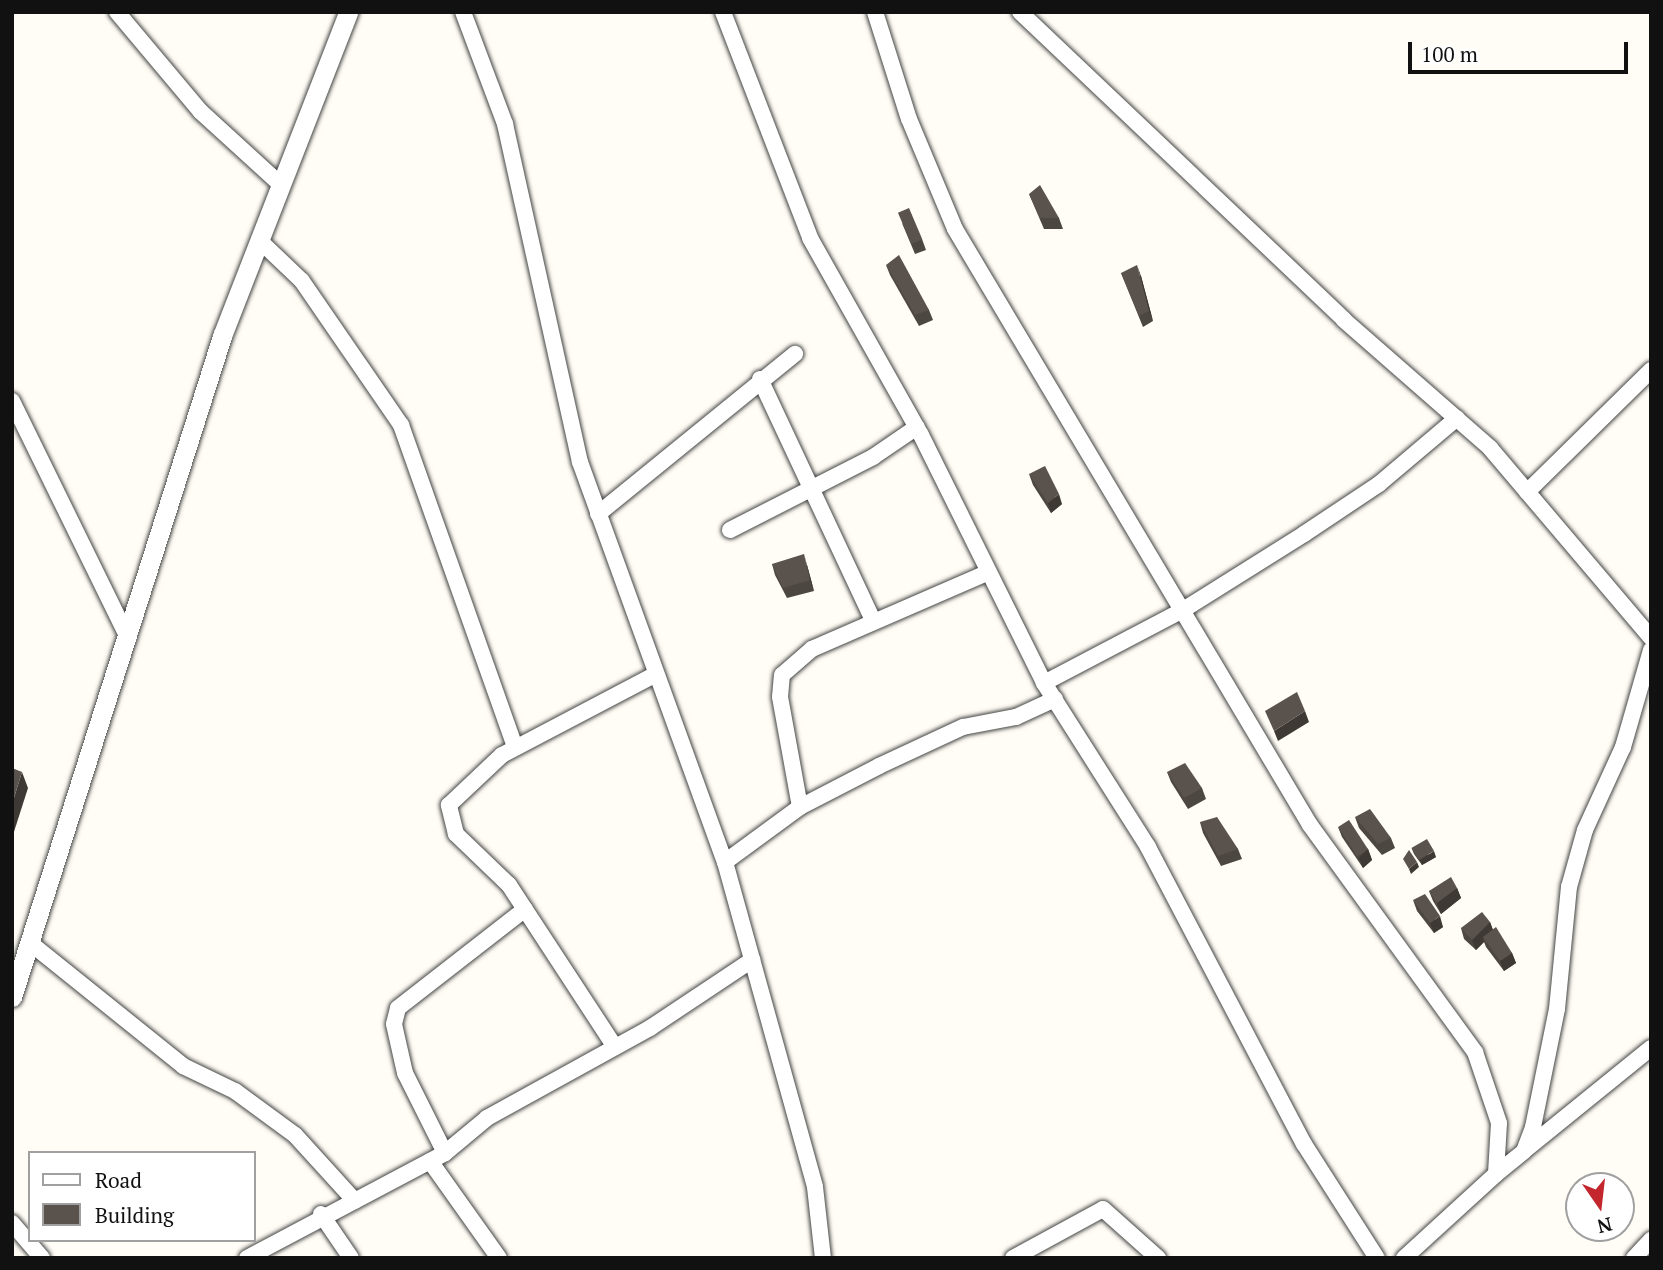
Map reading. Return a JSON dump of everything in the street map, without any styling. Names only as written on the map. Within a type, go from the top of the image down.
[{"type":"street","points":[[117,12],[200,111],[281,185]]},
{"type":"street","points":[[12,997],[222,336],[348,12]]},
{"type":"street","points":[[463,12],[505,124],[562,392],[598,514],[725,862],[815,1187],[823,1258]]},
{"type":"street","points":[[723,12],[810,238],[917,427],[987,573],[1044,683],[1148,847],[1304,1144],[1377,1258]]},
{"type":"street","points":[[875,12],[909,119],[955,229],[1310,825],[1475,1052],[1499,1123],[1496,1174]]},
{"type":"street","points":[[1020,12],[1457,418],[1527,492],[1651,638]]},
{"type":"street","points":[[259,240],[302,281],[401,425],[515,747]]},
{"type":"street","points":[[598,514],[760,379],[794,354]]},
{"type":"street","points":[[1527,492],[1651,370]]},
{"type":"street","points":[[760,379],[873,620]]},
{"type":"street","points":[[12,401],[128,638]]},
{"type":"street","points":[[1044,683],[1183,610],[1379,484],[1457,418]]},
{"type":"street","points":[[730,530],[813,490],[917,427]]},
{"type":"street","points":[[800,807],[780,697],[782,674],[812,649],[873,620],[987,573]]},
{"type":"street","points":[[1524,1151],[1557,1009],[1569,887],[1651,650]]},
{"type":"street","points":[[615,1046],[525,909],[449,822],[449,805],[464,788],[515,747],[656,674]]},
{"type":"street","points":[[725,862],[800,807],[962,727],[1016,717],[1055,699]]},
{"type":"street","points":[[445,1153],[405,1073],[394,1024],[398,1008],[525,909]]},
{"type":"street","points":[[29,942],[183,1066],[236,1091],[295,1135],[355,1201]]},
{"type":"street","points":[[247,1258],[321,1214],[355,1201],[445,1153],[487,1118],[615,1046],[752,960]]},
{"type":"street","points":[[1404,1258],[1496,1174],[1651,1048]]},
{"type":"street","points":[[430,1161],[499,1258]]},
{"type":"street","points":[[1017,1257],[1103,1209],[1158,1258]]},
{"type":"street","points":[[321,1214],[351,1258]]},
{"type":"street","points":[[12,1223],[28,1241]]},
{"type":"street","points":[[1634,1258],[1651,1241]]},
{"type":"street","points":[[29,1242],[43,1258]]},
{"type":"building","points":[[1040,185],[1059,218],[1040,218],[1029,194]]},
{"type":"building","points":[[909,208],[922,239],[911,244],[898,213]]},
{"type":"building","points":[[899,255],[929,310],[915,315],[886,265]]},
{"type":"building","points":[[1137,265],[1149,311],[1139,316],[1121,273]]},
{"type":"building","points":[[1045,466],[1059,494],[1048,503],[1029,474]]},
{"type":"building","points":[[804,554],[810,580],[783,588],[772,564]]},
{"type":"building","points":[[1297,692],[1305,711],[1274,731],[1265,711]]},
{"type":"building","points":[[1185,763],[1202,788],[1184,798],[1167,772]]},
{"type":"building","points":[[12,768],[22,772],[12,804]]},
{"type":"building","points":[[1370,809],[1391,838],[1378,844],[1355,817]]},
{"type":"building","points":[[1217,817],[1238,849],[1218,856],[1200,822]]},
{"type":"building","points":[[1349,820],[1368,849],[1357,856],[1338,827]]},
{"type":"building","points":[[1427,839],[1434,851],[1418,860],[1411,848]]},
{"type":"building","points":[[1409,850],[1417,862],[1409,869],[1403,859]]},
{"type":"building","points":[[1451,877],[1457,888],[1437,903],[1429,891]]},
{"type":"building","points":[[1425,894],[1440,916],[1430,923],[1413,900]]},
{"type":"building","points":[[1482,912],[1490,922],[1472,940],[1461,928]]},
{"type":"building","points":[[1496,927],[1512,953],[1500,961],[1483,937]]}]
